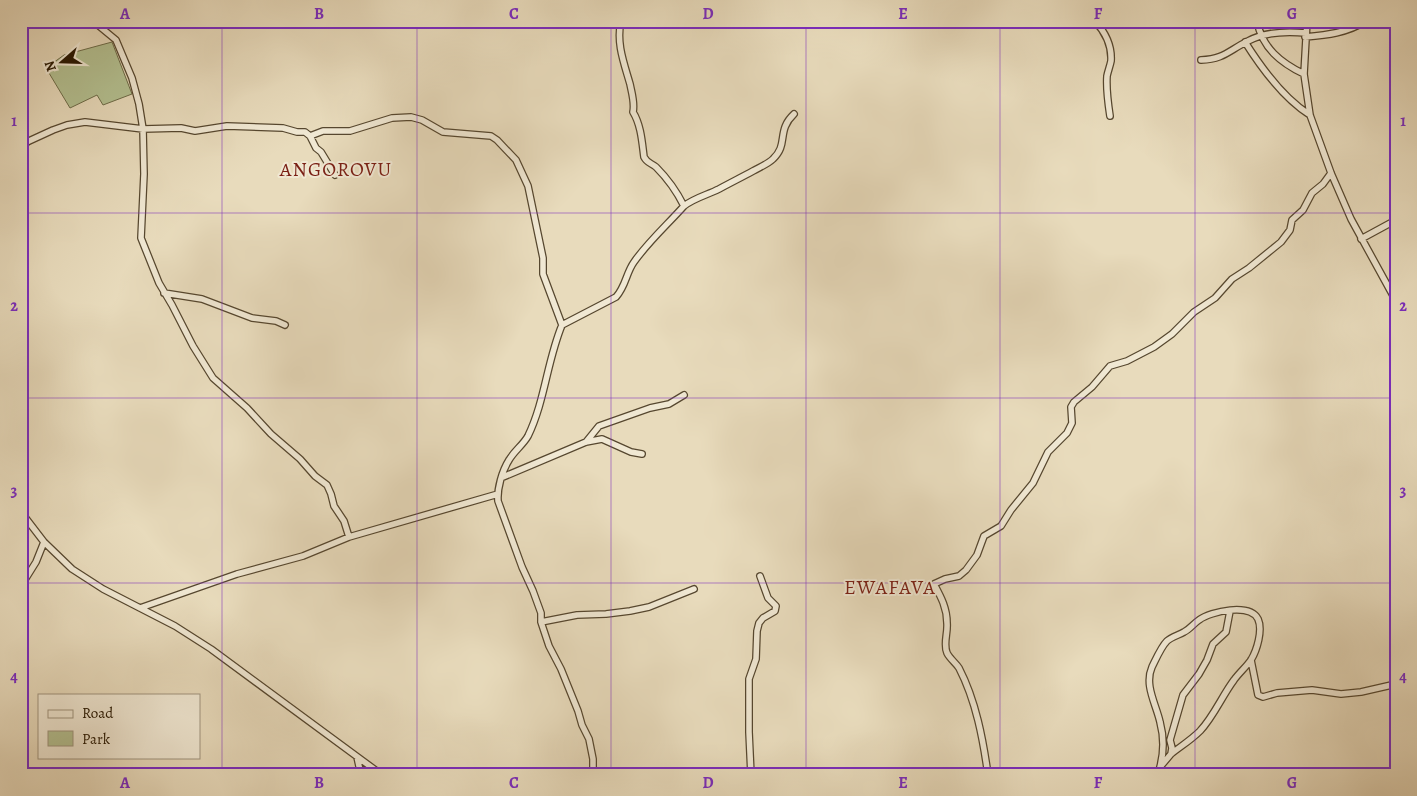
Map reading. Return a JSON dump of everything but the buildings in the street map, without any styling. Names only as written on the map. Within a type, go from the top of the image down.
[{"type":"street","points":[[93,21],[116,40],[132,78],[139,104],[143,129],[144,198],[141,238],[164,293],[213,378],[247,408],[315,476],[327,485],[332,494],[334,506],[344,521],[349,537]]},
{"type":"street","points":[[621,21],[620,46],[632,92],[633,112],[641,133],[644,157],[646,161],[656,167],[677,193],[684,206]]},
{"type":"street","points":[[1095,21],[1103,31],[1109,44],[1111,61],[1107,74],[1107,87],[1110,116]]},
{"type":"street","points":[[1257,21],[1261,35],[1269,49],[1278,58],[1304,74]]},
{"type":"street","points":[[1307,21],[1304,74],[1310,115],[1332,173],[1361,239],[1396,301]]},
{"type":"street","points":[[1201,60],[1218,58],[1261,35],[1284,32],[1306,35],[1337,33],[1351,29],[1366,21]]},
{"type":"street","points":[[1245,42],[1255,58],[1281,89],[1310,115]]},
{"type":"street","points":[[593,775],[590,739],[582,724],[561,669],[549,646],[541,622],[541,613],[498,501],[503,477],[509,460],[529,434],[545,390],[554,345],[562,325],[616,297],[622,290],[634,262],[662,228],[684,206],[696,198],[718,190],[774,158],[783,141],[784,127],[794,114]]},
{"type":"street","points":[[310,136],[323,131],[350,131],[392,118],[411,117],[422,120],[443,132],[491,136],[497,140],[516,160],[528,186],[543,258],[543,274],[562,325]]},
{"type":"street","points":[[21,146],[29,140],[67,125],[85,122],[143,129],[181,128],[195,130],[227,126],[283,128],[305,132],[310,136],[335,175]]},
{"type":"street","points":[[988,775],[981,731],[967,686],[958,667],[946,653],[948,624],[944,602],[934,584],[959,576],[966,570],[978,555],[984,536],[998,529],[1012,508],[1034,483],[1048,452],[1055,447],[1069,429],[1072,421],[1071,407],[1074,402],[1092,387],[1110,366],[1154,347],[1172,334],[1194,312],[1219,294],[1232,279],[1281,242],[1290,230],[1292,220],[1303,210],[1312,193],[1332,173]]},
{"type":"street","points":[[1361,239],[1396,220]]},
{"type":"street","points":[[164,293],[202,299],[252,318],[276,321],[285,325]]},
{"type":"street","points":[[586,442],[599,426],[650,408],[669,404],[684,395]]},
{"type":"street","points":[[503,477],[586,442],[602,439],[631,452],[642,454]]},
{"type":"street","points":[[140,608],[237,574],[303,556],[349,537],[498,494]]},
{"type":"street","points":[[21,512],[44,542],[72,569],[103,589],[175,626],[211,649],[382,775]]},
{"type":"street","points":[[21,586],[36,562],[44,542]]},
{"type":"street","points":[[751,775],[749,679],[756,659],[756,631],[763,618],[775,610],[776,606],[768,598],[760,576]]},
{"type":"street","points":[[541,622],[577,615],[606,614],[649,607],[694,589]]},
{"type":"street","points":[[1158,775],[1163,754],[1163,739],[1150,690],[1149,677],[1152,666],[1168,640],[1185,632],[1199,620],[1219,612],[1238,610],[1251,612],[1257,618],[1260,626],[1251,660],[1234,678],[1203,728],[1192,740],[1171,754],[1160,767]]},
{"type":"street","points":[[1171,754],[1170,740],[1183,695],[1200,674],[1208,660],[1213,644],[1226,632],[1230,611]]},
{"type":"street","points":[[1251,660],[1258,695],[1263,697],[1276,693],[1312,690],[1341,694],[1361,692],[1396,684]]},
{"type":"street","points":[[357,757],[361,775]]},
{"type":"green space","points":[[112,42],[132,94],[103,105],[97,95],[70,108],[46,68],[64,55]]},
{"type":"district","name":"ANGOROVU","points":[[336,169]]},
{"type":"district","name":"EWAFAVA","points":[[890,587]]}]
